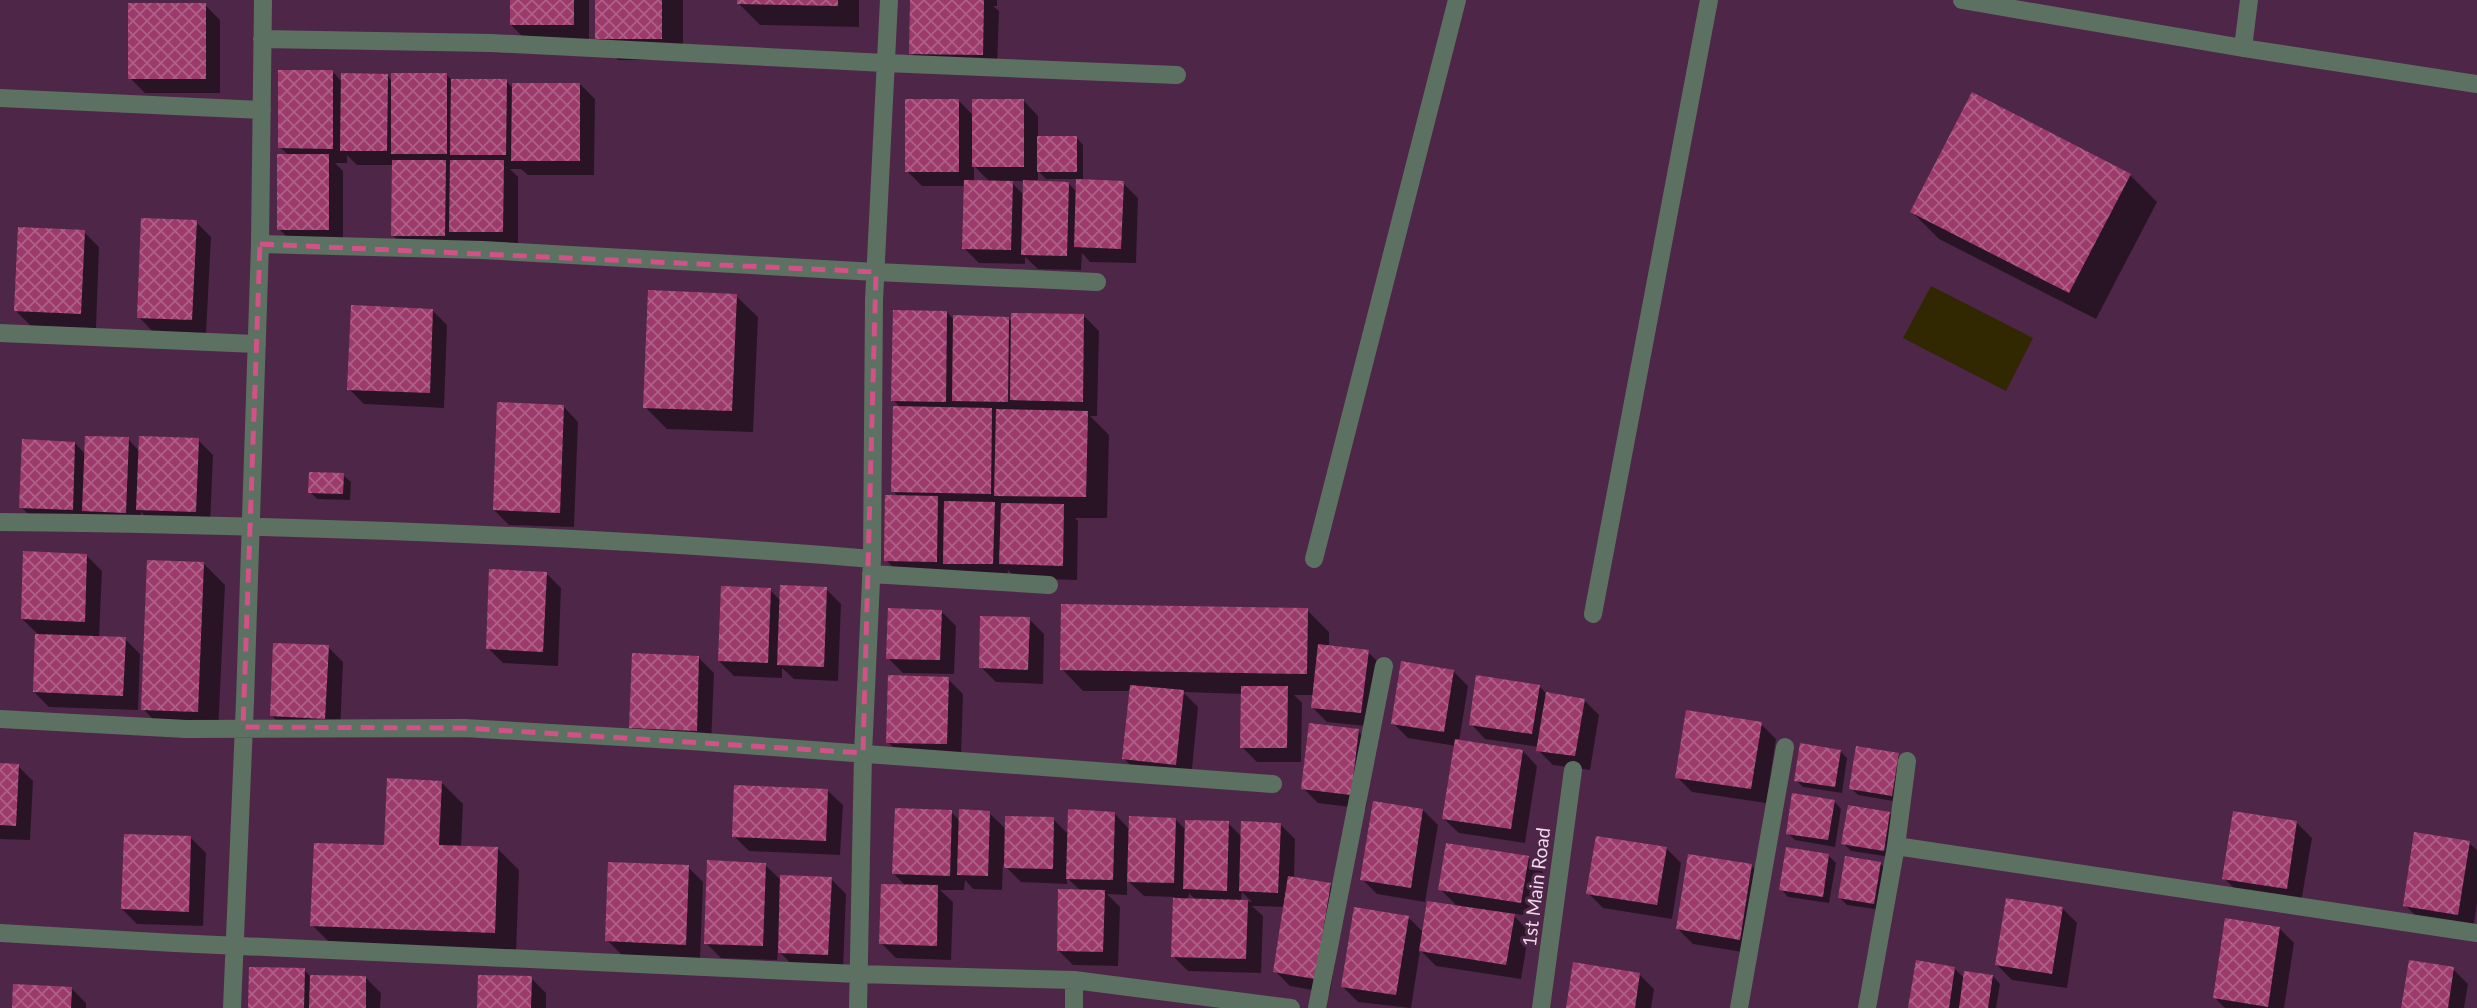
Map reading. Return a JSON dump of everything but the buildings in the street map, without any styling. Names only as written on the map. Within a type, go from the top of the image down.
[{"type":"street","points":[[232,1008],[257,344],[263,0]]},
{"type":"street","points":[[858,1008],[863,753],[872,566],[876,272],[889,0]]},
{"type":"street","points":[[1314,559],[1457,0]]},
{"type":"street","points":[[1593,614],[1709,0]]},
{"type":"street","points":[[1962,0],[1994,2],[2243,48],[2476,79]]},
{"type":"street","points":[[2243,48],[2249,0]]},
{"type":"street","points":[[262,38],[491,43],[1177,75]]},
{"type":"street","points":[[0,98],[262,110]]},
{"type":"street","points":[[260,244],[483,250],[1097,282]]},
{"type":"street","points":[[0,333],[257,344]]},
{"type":"street","points":[[0,522],[251,526],[701,545],[1049,585]]},
{"type":"street","points":[[1317,1008],[1384,666]]},
{"type":"street","points":[[0,719],[186,729],[464,728],[863,753],[1273,784]]},
{"type":"street","points":[[1739,1008],[1785,747]]},
{"type":"street","points":[[1867,1008],[1896,846],[1907,761]]},
{"type":"street","name":"1st Main Road","points":[[1541,1008],[1573,770]]},
{"type":"street","points":[[1896,846],[2477,933]]},
{"type":"street","points":[[0,933],[858,974],[1074,980],[1291,1008]]},
{"type":"street","points":[[1074,980],[1074,1008]]},
{"type":"highlighted area","points":[[260,244],[876,272],[863,753],[464,728],[243,727]]},
{"type":"shaded area","points":[[1931,286],[2033,338],[2006,391],[1903,338]]}]
